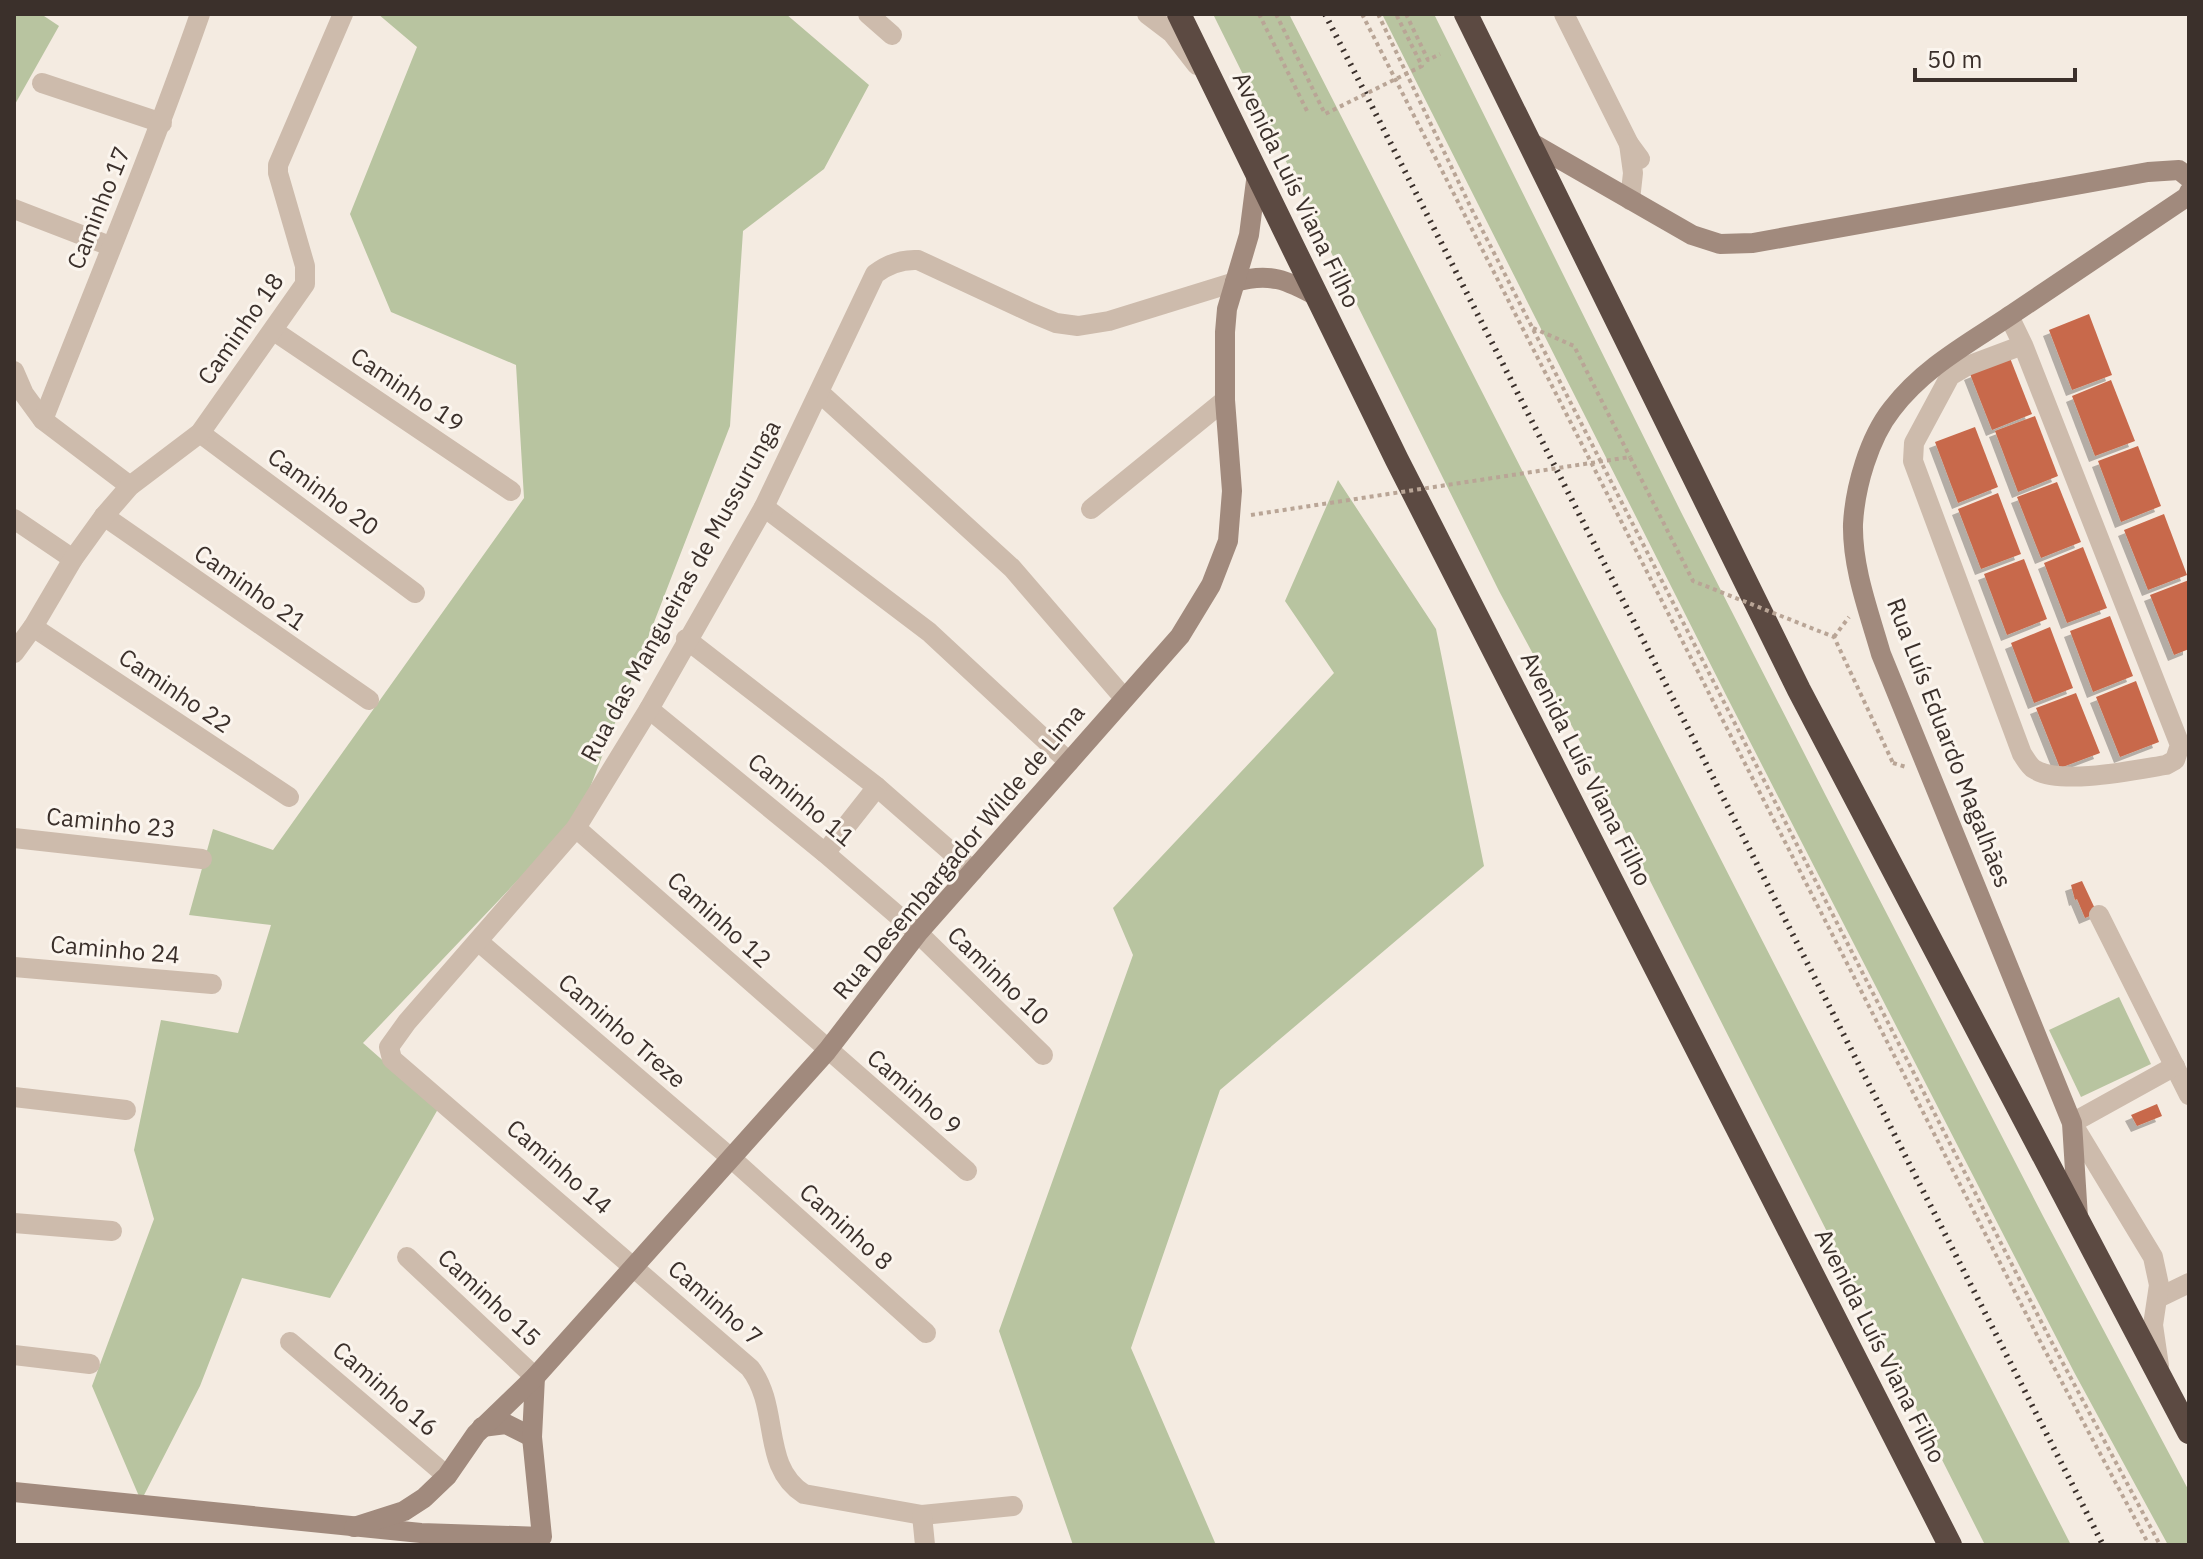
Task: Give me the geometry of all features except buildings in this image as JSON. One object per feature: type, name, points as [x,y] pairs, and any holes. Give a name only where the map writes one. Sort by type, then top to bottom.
[{"type":"highway","name":"Avenida Luís Viana Filho","points":[[1179,14],[1397,460],[1950,1545]]},
{"type":"highway","points":[[1466,14],[1799,690],[2189,1432]]},
{"type":"main road","points":[[1530,142],[1692,235],[1720,244],[1753,243],[2148,172],[2179,170],[2189,178]]},
{"type":"main road","name":"Rua Desembargador Wilde de Lima","points":[[354,1527],[396,1514],[424,1498],[447,1476],[482,1427],[535,1377],[827,1051],[918,933],[1180,636],[1211,585],[1228,541],[1232,491],[1225,400],[1225,332],[1227,309],[1249,235],[1257,173]]},
{"type":"main road","name":"Rua Luís Eduardo Magalhães","points":[[2078,1218],[2072,1123],[1881,654],[1860,580],[1853,522],[1870,452],[1889,412],[1925,372],[2188,196],[2189,192]]},
{"type":"main road","points":[[1235,282],[1269,277],[1294,284],[1318,297]]},
{"type":"main road","name":"Rua Desembargador Wilde de Lima","points":[[14,1492],[354,1527],[422,1539],[543,1541],[532,1437],[535,1377]]},
{"type":"main road","points":[[482,1427],[506,1424],[532,1437]]},
{"type":"main road","points":[[422,1539],[424,1498]]},
{"type":"street","name":"Caminho 17","points":[[43,420],[110,246],[162,123],[200,14]]},
{"type":"street","name":"Caminho 18","points":[[14,653],[104,516],[130,486],[200,433],[305,284],[306,276],[278,165],[343,14]]},
{"type":"street","points":[[868,14],[892,35]]},
{"type":"street","points":[[1147,14],[1172,33],[1217,91]]},
{"type":"street","points":[[1564,14],[1634,151],[1630,200]]},
{"type":"street","points":[[42,83],[162,123]]},
{"type":"street","points":[[14,209],[110,246]]},
{"type":"street","name":"Rua das Mangueiras de Mussurunga","points":[[407,1022],[576,828],[649,709],[686,639],[764,507],[875,274],[891,264],[907,259],[918,260],[1056,323],[1078,326],[1109,321],[1235,282]]},
{"type":"street","points":[[2009,316],[2023,345],[2180,745],[2175,760],[2166,765],[2094,777],[2049,773],[2034,769],[2028,762],[2022,754],[1913,461],[1914,443],[1950,376],[1967,366],[2023,345]]},
{"type":"street","name":"Caminho 19","points":[[274,331],[511,491]]},
{"type":"street","points":[[14,371],[24,394],[43,420],[130,486]]},
{"type":"street","points":[[820,393],[989,545],[1124,698]]},
{"type":"street","points":[[1091,509],[1225,400]]},
{"type":"street","name":"Caminho 20","points":[[200,433],[415,593]]},
{"type":"street","points":[[764,507],[929,632],[1069,762]]},
{"type":"street","name":"Caminho 21","points":[[104,516],[369,700]]},
{"type":"street","points":[[14,519],[73,559]]},
{"type":"street","name":"Caminho 22","points":[[33,627],[289,797]]},
{"type":"street","points":[[686,639],[877,787],[973,871]]},
{"type":"street","name":"Caminho 11","points":[[649,709],[918,933]]},
{"type":"street","points":[[825,853],[877,787]]},
{"type":"street","name":"Caminho 12","points":[[576,828],[827,1051]]},
{"type":"street","name":"Caminho 23","points":[[14,838],[202,859]]},
{"type":"street","points":[[2099,915],[2189,1095]]},
{"type":"street","name":"Caminho 10","points":[[918,933],[1043,1055]]},
{"type":"street","name":"Caminho Treze","points":[[479,942],[731,1158]]},
{"type":"street","name":"Caminho 24","points":[[14,967],[212,984]]},
{"type":"street","name":"Caminho 14","points":[[407,1022],[389,1047],[390,1056],[634,1267]]},
{"type":"street","name":"Caminho 9","points":[[827,1051],[967,1171]]},
{"type":"street","points":[[2161,1377],[2153,1325],[2159,1285],[2153,1257],[2072,1123],[2175,1066]]},
{"type":"street","points":[[14,1097],[126,1110]]},
{"type":"street","name":"Caminho 8","points":[[731,1158],[926,1333]]},
{"type":"street","points":[[14,1223],[112,1231]]},
{"type":"street","name":"Caminho 15","points":[[407,1257],[535,1377]]},
{"type":"street","name":"Caminho 7","points":[[634,1267],[759,1379],[765,1394],[779,1469],[790,1486],[804,1494],[922,1515]]},
{"type":"street","points":[[2158,1298],[2189,1283]]},
{"type":"street","name":"Caminho 16","points":[[290,1342],[447,1476]]},
{"type":"street","points":[[14,1355],[90,1364]]},
{"type":"street","points":[[925,1545],[922,1515],[1013,1506]]},
{"type":"path","points":[[1259,14],[1308,113]]},
{"type":"path","points":[[1276,14],[1325,114],[1422,66],[1396,14]]},
{"type":"path","points":[[1362,14],[2041,1343],[2149,1545]]},
{"type":"path","points":[[1378,14],[1532,328],[2050,1339],[2160,1545]]},
{"type":"path","points":[[1406,14],[1428,60],[1440,54]]},
{"type":"path","points":[[1532,328],[1574,346],[1693,581],[1834,637],[1893,763]]},
{"type":"path","points":[[1251,515],[1630,457]]},
{"type":"path","points":[[1834,637],[1842,622]]},
{"type":"green space","points":[[14,14],[41,14],[59,26],[14,106]]},
{"type":"green space","points":[[378,14],[786,14],[869,85],[824,169],[743,231],[730,426],[579,816],[363,1043],[438,1109],[330,1298],[242,1278],[200,1386],[141,1501],[92,1386],[154,1219],[134,1150],[161,1020],[238,1033],[271,925],[189,915],[213,829],[273,850],[524,498],[516,365],[391,312],[350,214],[417,47]]},
{"type":"green space","points":[[1213,14],[1289,14],[2071,1545],[1985,1545],[1574,730],[1499,591]]},
{"type":"green space","points":[[1382,14],[1434,14],[1826,796],[2189,1491],[2189,1545],[2168,1545],[2074,1372],[1728,699]]},
{"type":"green space","points":[[1338,480],[1436,629],[1484,866],[1220,1090],[1131,1348],[1216,1545],[1073,1545],[999,1331],[1133,955],[1113,908],[1334,673],[1285,601]]},
{"type":"green space","points":[[2119,997],[2151,1064],[2081,1097],[2049,1030]]},
{"type":"railway","points":[[1325,14],[2103,1545]]}]
